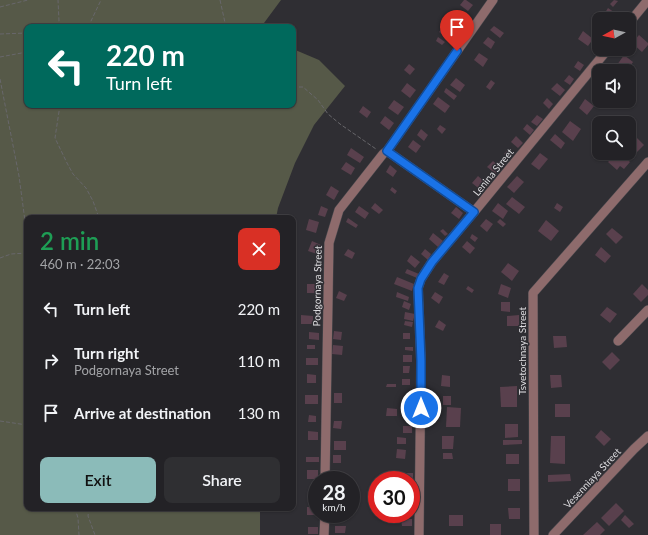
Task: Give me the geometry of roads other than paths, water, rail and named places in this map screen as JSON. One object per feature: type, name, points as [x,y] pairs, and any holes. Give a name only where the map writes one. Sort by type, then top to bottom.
[{"type":"street","name":"Podgornaya Street","points":[[325,471],[329,243],[339,210],[385,152],[493,0]]},
{"type":"street","points":[[636,15],[648,0]]},
{"type":"street","name":"Lenina Street","points":[[419,535],[421,361],[418,288],[421,279],[432,262],[602,56]]},
{"type":"street","points":[[385,152],[474,212]]},
{"type":"street","name":"Tsvetochnaya Street","points":[[534,535],[533,294],[647,164]]},
{"type":"street","points":[[618,342],[648,310]]},
{"type":"street","name":"Vesenniaya Street","points":[[553,535],[648,436]]},
{"type":"street","points":[[324,535],[325,523]]}]
